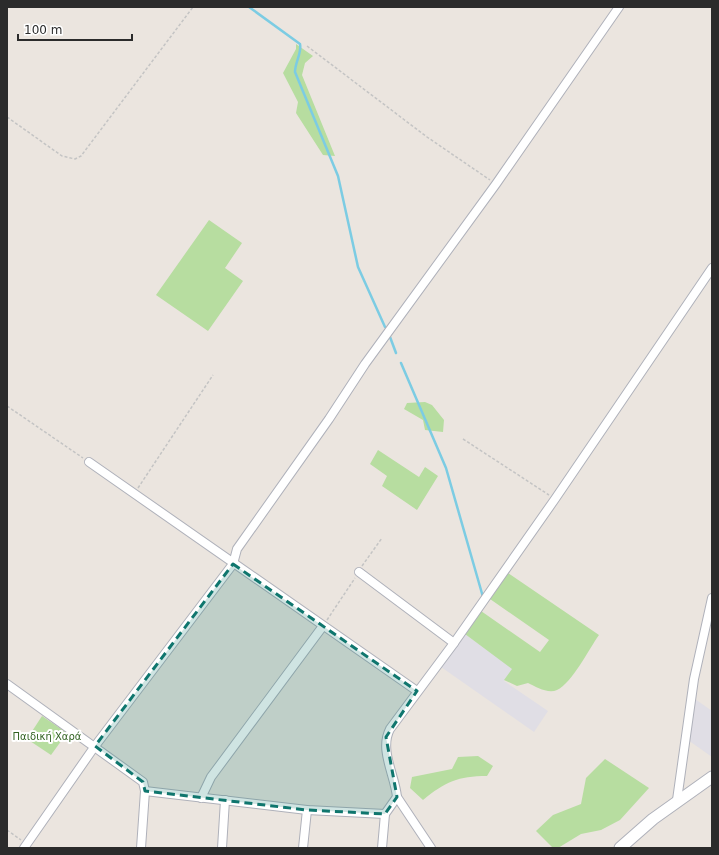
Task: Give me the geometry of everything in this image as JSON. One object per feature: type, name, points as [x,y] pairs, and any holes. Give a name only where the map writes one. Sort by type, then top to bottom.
[{"type":"main road","points":[[620,848],[677,800],[712,778]]},
{"type":"street","points":[[25,846],[95,746],[233,564],[237,549],[329,419],[365,364],[496,184],[619,7]]},
{"type":"street","points":[[431,848],[397,797],[396,787],[386,748],[386,737],[417,691],[454,643],[555,499],[712,268]]},
{"type":"street","points":[[89,462],[417,691]]},
{"type":"street","points":[[358,572],[454,643]]},
{"type":"street","points":[[677,800],[694,680],[712,598]]},
{"type":"street","points":[[202,798],[211,777],[323,626]]},
{"type":"street","points":[[7,684],[143,782],[145,791],[140,848]]},
{"type":"street","points":[[145,791],[307,810],[385,814]]},
{"type":"street","points":[[382,848],[385,814],[397,797]]},
{"type":"street","points":[[222,848],[225,800]]},
{"type":"street","points":[[302,848],[307,810]]},
{"type":"path","points":[[7,117],[62,156],[75,159],[81,156],[193,7]]},
{"type":"path","points":[[307,46],[427,137],[496,184]]},
{"type":"path","points":[[135,493],[213,375]]},
{"type":"path","points":[[7,406],[89,462]]},
{"type":"path","points":[[463,439],[555,499]]},
{"type":"path","points":[[323,626],[382,538]]},
{"type":"path","points":[[7,830],[25,846]]},
{"type":"highlighted area","points":[[233,564],[417,691],[386,737],[397,797],[385,814],[307,810],[145,791],[143,782],[95,746]]},
{"type":"shaded area","points":[[465,634],[513,669],[504,681],[548,711],[534,732],[441,667]]},
{"type":"shaded area","points":[[695,699],[712,711],[712,757],[688,740]]},
{"type":"green space","points":[[296,44],[313,56],[305,63],[302,75],[335,156],[323,155],[296,113],[298,102],[283,73],[296,49]]},
{"type":"green space","points":[[209,220],[242,243],[225,268],[243,281],[208,331],[156,295]]},
{"type":"green space","points":[[425,402],[432,405],[444,420],[443,432],[425,430],[423,420],[404,409],[407,403]]},
{"type":"green space","points":[[378,450],[419,477],[425,467],[438,476],[417,510],[382,486],[387,476],[370,464]]},
{"type":"green space","points":[[508,573],[599,635],[574,673],[563,686],[557,690],[546,691],[528,683],[517,686],[504,680],[512,669],[465,634],[481,611],[540,652],[549,640],[490,599]]},
{"type":"green space","name":"Παιδική Χαρά","points":[[42,716],[67,733],[51,755],[27,739]]},
{"type":"green space","points":[[478,756],[493,766],[487,776],[468,777],[452,781],[445,784],[423,800],[410,788],[412,777],[452,769],[458,757]]},
{"type":"green space","points":[[605,759],[649,788],[620,820],[601,830],[581,834],[558,848],[553,848],[536,831],[553,815],[581,804],[586,778]]},
{"type":"waterway","points":[[249,7],[300,44],[300,51],[295,72],[338,176],[358,267],[385,327]]},
{"type":"waterway","points":[[390,337],[396,353]]},
{"type":"waterway","points":[[401,363],[446,468],[483,597]]}]
